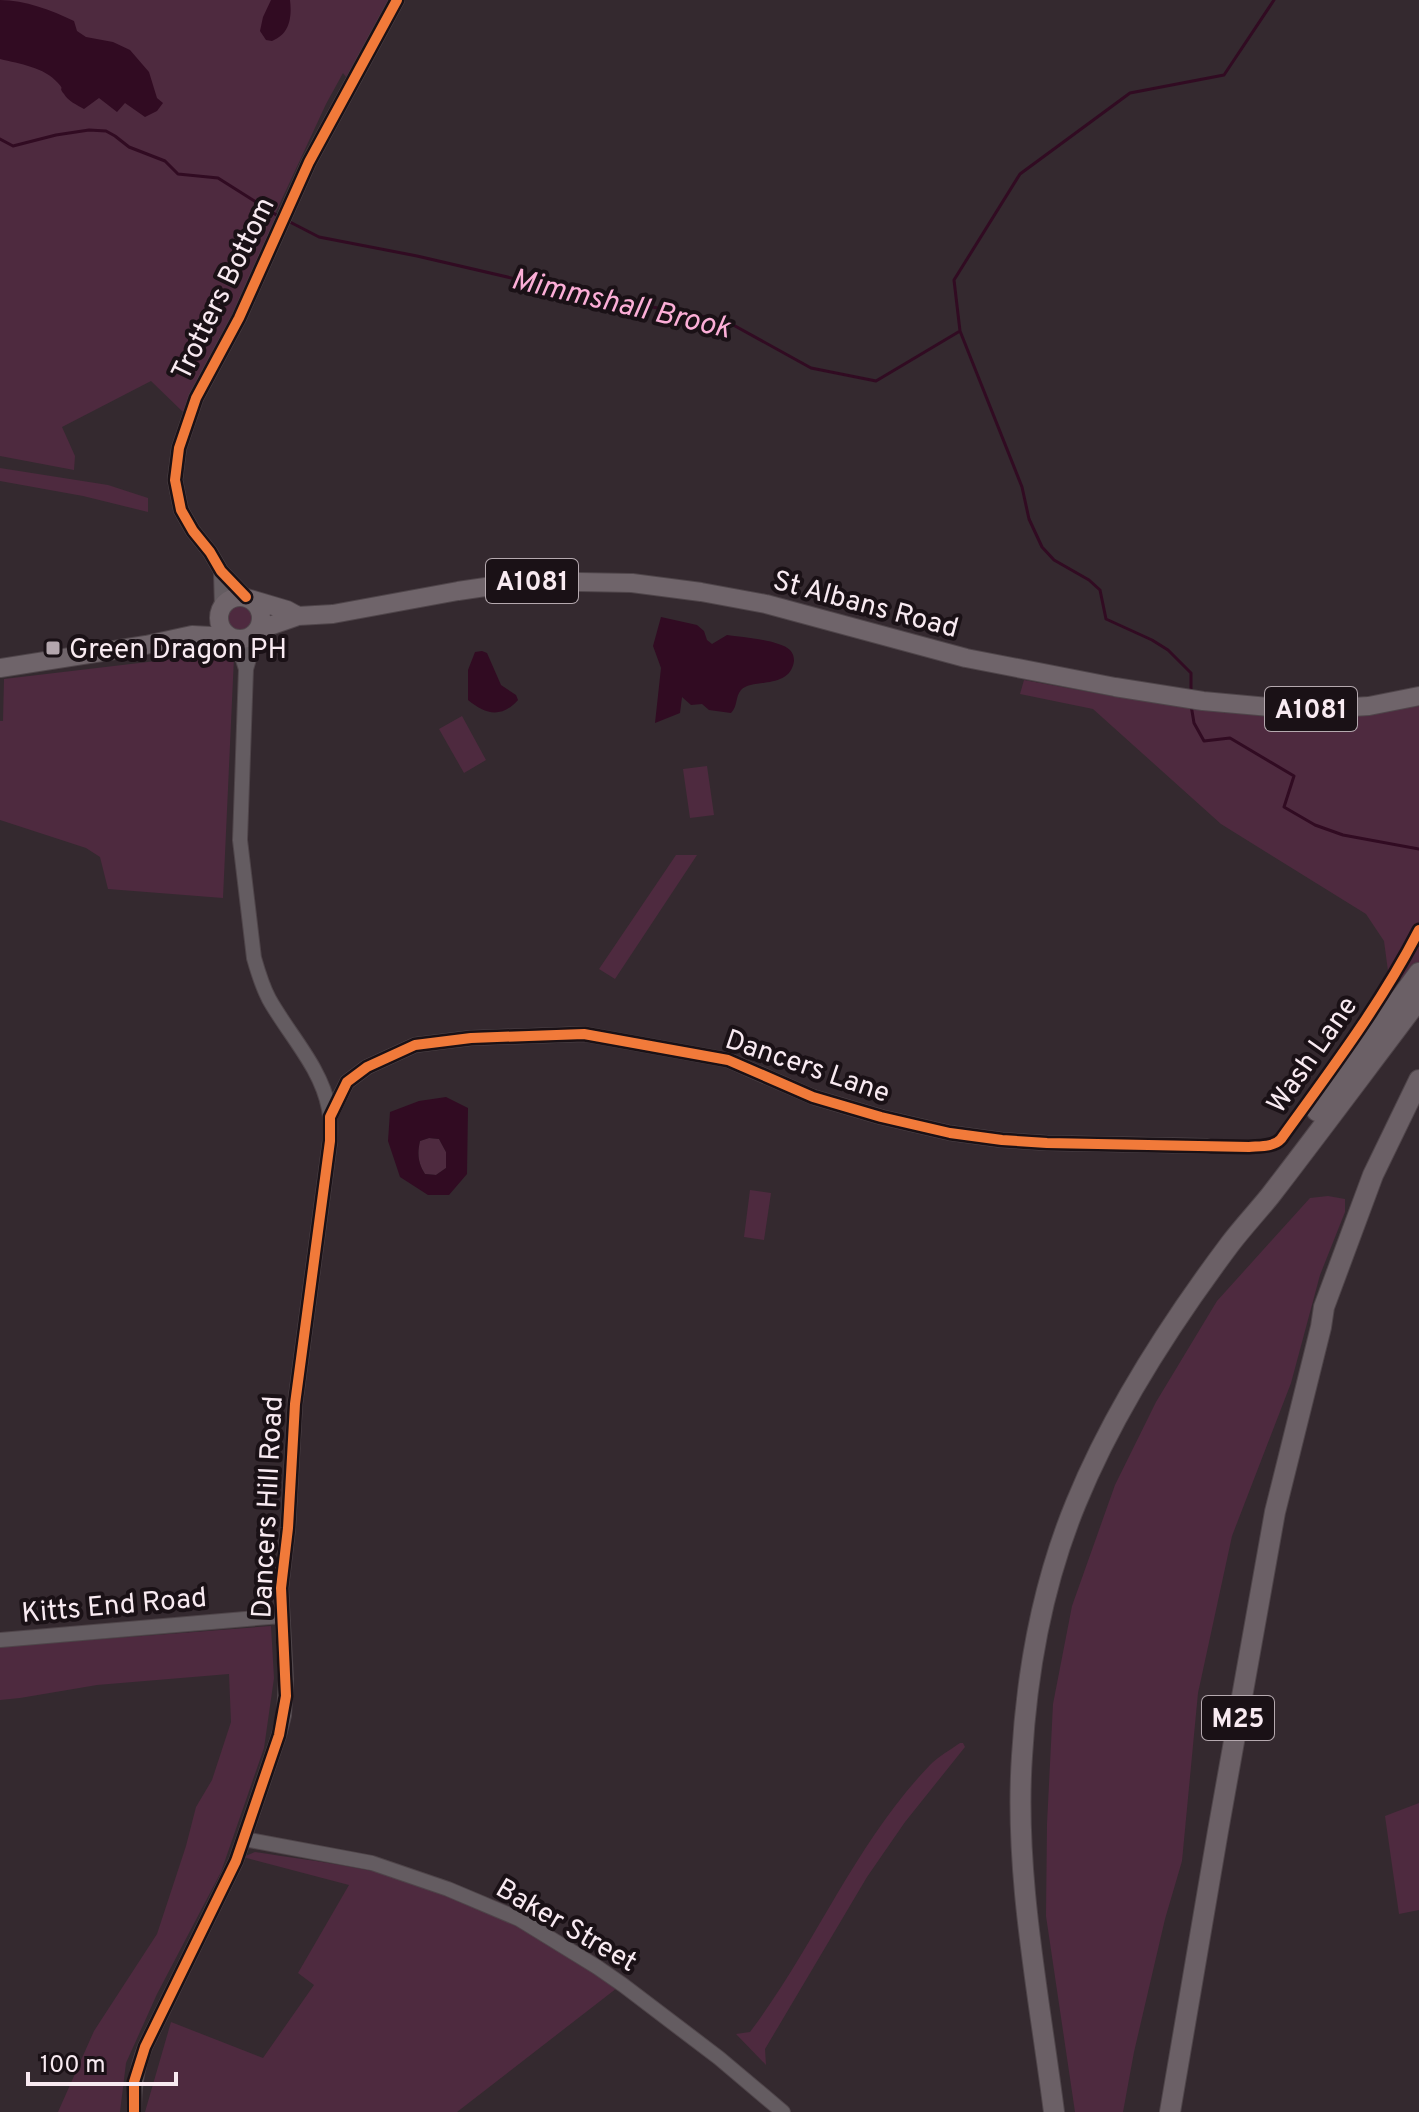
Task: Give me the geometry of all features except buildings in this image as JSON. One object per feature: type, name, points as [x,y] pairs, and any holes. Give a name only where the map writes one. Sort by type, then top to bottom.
[{"type":"highway","points":[[1232,1242],[1260,1192],[1419,973]]},
{"type":"highway","points":[[1054,2112],[1030,1939],[1021,1829],[1022,1758],[1029,1681],[1040,1618],[1055,1561],[1075,1505],[1108,1434],[1140,1377],[1232,1242],[1419,999]]},
{"type":"highway","name":"M25","points":[[1170,2112],[1275,1512],[1324,1307],[1373,1175],[1419,1080]]},
{"type":"highway","name":"M25","points":[[1321,1327],[1333,1310],[1368,1215],[1419,1107]]},
{"type":"main road","name":"St Albans Road","points":[[257,631],[298,616],[333,614],[527,581],[632,583],[766,604],[966,658],[1203,701],[1302,710],[1369,706],[1419,696]]},
{"type":"main road","points":[[0,668],[192,635],[246,638],[257,631],[261,624],[261,612],[255,602],[248,598],[240,596],[229,599],[192,635]]},
{"type":"main road","name":"St Albans Road","points":[[248,598],[298,616]]},
{"type":"main road","points":[[221,608],[221,628],[232,637]]},
{"type":"street","name":"Trotters Bottom","points":[[248,598],[221,571],[181,510],[175,480],[181,438],[196,398],[239,318],[334,113],[397,0]]},
{"type":"street","points":[[221,571],[221,608]]},
{"type":"street","name":"Dancers Hill Road","points":[[134,2112],[134,2082],[145,2047],[236,1861],[284,1715],[286,1679],[281,1588],[288,1528],[295,1404],[330,1141],[330,1117],[326,1096],[297,1040],[270,1001],[254,958],[240,840],[246,669],[257,631]]},
{"type":"street","name":"Dancers Hill Road","points":[[232,637],[246,669]]},
{"type":"street","name":"Dancers Lane","points":[[320,1085],[347,1082],[367,1067],[415,1045],[471,1038],[584,1034],[728,1060],[813,1097],[950,1133],[1047,1143],[1207,1146]]},
{"type":"street","points":[[330,1117],[347,1082]]},
{"type":"street","name":"Kitts End Road","points":[[0,1640],[281,1616]]},
{"type":"street","name":"Baker Street","points":[[244,1839],[372,1863],[448,1889],[519,1919],[610,1976],[719,2058],[783,2112]]},
{"type":"shaded area","points":[[0,0],[391,0],[346,77],[343,73],[326,104],[275,214],[279,217],[184,413],[151,381],[62,427],[75,456],[74,470],[0,456]]},
{"type":"shaded area","points":[[0,0],[47,10],[74,21],[77,31],[86,37],[113,42],[130,50],[149,72],[157,98],[163,103],[157,111],[145,117],[125,103],[117,112],[99,98],[84,109],[68,99],[58,83],[46,73],[0,59]]},
{"type":"shaded area","points":[[271,0],[290,0],[291,6],[286,29],[272,41],[266,40],[260,31]]},
{"type":"shaded area","points":[[0,468],[108,485],[148,498],[148,512],[0,481]]},
{"type":"shaded area","points":[[240,602],[251,607],[256,618],[251,629],[240,634],[229,629],[224,618],[229,607]]},
{"type":"shaded area","points":[[661,617],[697,625],[712,644],[727,635],[778,644],[791,651],[794,657],[791,670],[778,680],[746,686],[741,690],[731,713],[709,710],[702,704],[691,705],[682,697],[680,713],[655,723],[661,668],[653,646]]},
{"type":"shaded area","points":[[232,652],[223,898],[108,889],[100,857],[86,848],[0,820],[0,721],[3,721],[4,679]]},
{"type":"shaded area","points":[[475,652],[487,653],[501,685],[516,695],[518,700],[499,712],[481,709],[468,700],[468,670]]},
{"type":"shaded area","points":[[1024,680],[1111,696],[1275,717],[1346,716],[1419,706],[1419,964],[1406,982],[1388,971],[1384,941],[1366,914],[1221,824],[1093,709],[1020,694]]},
{"type":"shaded area","points":[[462,716],[486,760],[464,773],[439,729]]},
{"type":"shaded area","points":[[707,766],[714,815],[690,818],[683,769]]},
{"type":"shaded area","points":[[676,855],[697,855],[615,979],[599,969]]},
{"type":"shaded area","points":[[446,1097],[468,1108],[467,1174],[449,1195],[428,1195],[400,1177],[388,1141],[390,1112],[419,1101]],"holes":[[[439,1139],[446,1152],[446,1168],[436,1175],[425,1174],[419,1158],[420,1141]]]},
{"type":"shaded area","points":[[439,1139],[446,1152],[446,1168],[436,1175],[425,1174],[419,1158],[420,1141]]},
{"type":"shaded area","points":[[750,1190],[771,1193],[764,1240],[744,1237]]},
{"type":"shaded area","points":[[1328,1196],[1345,1199],[1345,1212],[1320,1275],[1291,1383],[1232,1536],[1198,1693],[1182,1861],[1165,1919],[1123,2112],[1075,2112],[1046,1916],[1053,1704],[1072,1606],[1115,1485],[1156,1402],[1217,1301],[1310,1198]]},
{"type":"shaded area","points":[[271,1626],[274,1678],[264,1748],[221,1872],[157,1994],[126,2063],[120,2112],[58,2112],[94,2031],[157,1934],[196,1807],[212,1780],[231,1722],[229,1674],[97,1685],[0,1700],[0,1647]]},
{"type":"shaded area","points":[[960,1743],[965,1747],[905,1822],[867,1877],[765,2049],[766,2065],[736,2034],[750,2032],[795,1965],[857,1861],[903,1795],[933,1762]]},
{"type":"shaded area","points":[[1419,1803],[1419,1910],[1399,1914],[1385,1816]]},
{"type":"shaded area","points":[[255,1852],[376,1872],[447,1892],[513,1923],[617,1988],[457,2112],[145,2112],[171,2022],[263,2058],[314,1985],[298,1973],[349,1885],[243,1857]]},
{"type":"waterway","points":[[960,331],[954,280],[1020,174],[1130,93],[1224,75],[1274,0]]},
{"type":"waterway","points":[[0,139],[13,146],[56,135],[106,131],[129,147],[165,161],[178,174],[218,178],[278,216]]},
{"type":"waterway","name":"Mimmshall Brook","points":[[288,221],[319,237],[563,290],[726,321],[811,368],[876,381],[960,331],[1022,487],[1029,519],[1042,547],[1054,560],[1100,590],[1106,619],[1168,650],[1191,673],[1191,693]]},
{"type":"waterway","name":"Mimmshall Brook","points":[[1191,705],[1194,723],[1204,741],[1230,738],[1294,776],[1284,807],[1315,825],[1343,835],[1419,849]]},
{"type":"cycle path","points":[[246,597],[221,571],[181,510],[175,480],[179,448],[196,398],[239,318],[309,162],[397,0]]},
{"type":"cycle path","name":"Wash Lane","points":[[134,2112],[134,2082],[145,2047],[236,1861],[279,1735],[286,1696],[281,1588],[288,1528],[295,1404],[330,1141],[330,1117],[347,1082],[367,1067],[415,1045],[471,1038],[584,1034],[728,1060],[813,1097],[950,1133],[1047,1143],[1266,1146],[1281,1139],[1336,1062],[1372,1011],[1419,930]]},
{"type":"place","name":"Green Dragon PH","points":[[53,648]]}]
